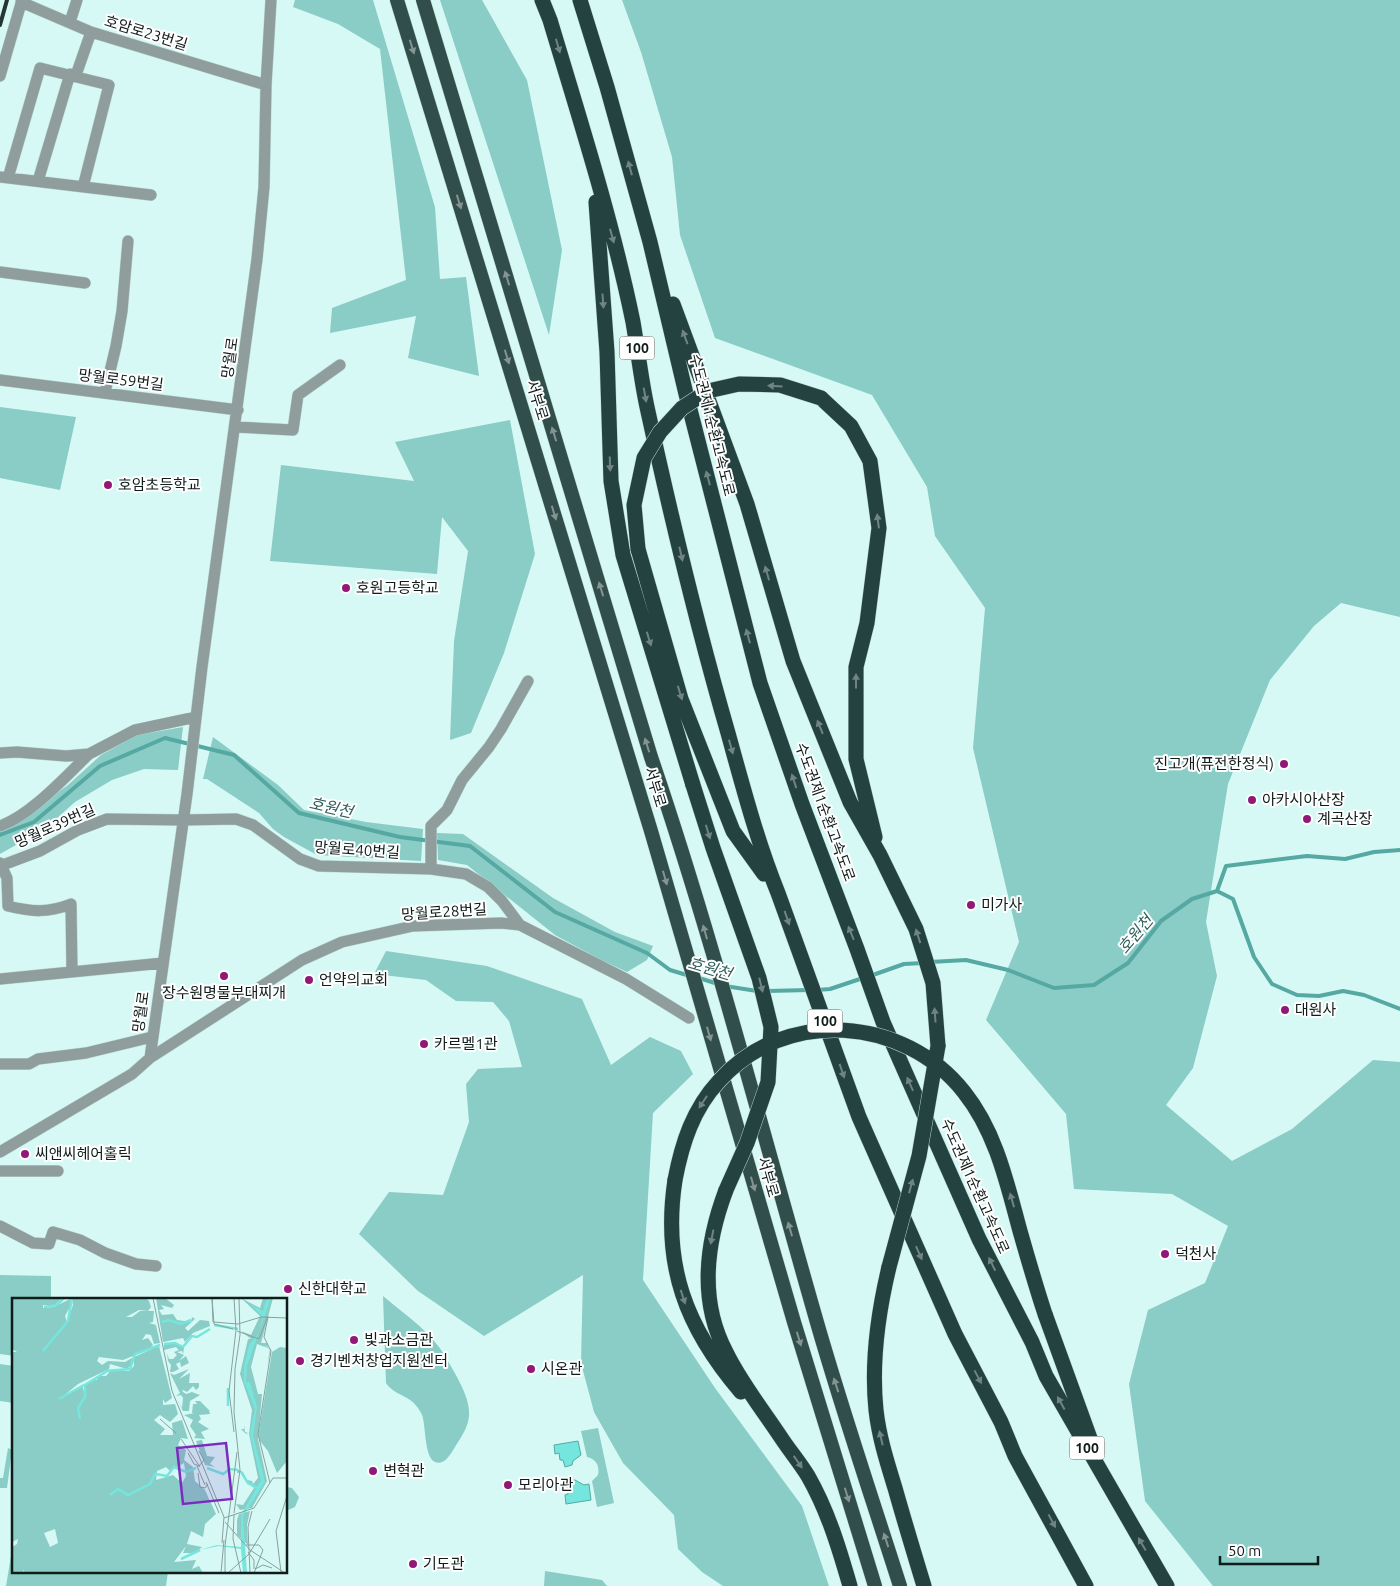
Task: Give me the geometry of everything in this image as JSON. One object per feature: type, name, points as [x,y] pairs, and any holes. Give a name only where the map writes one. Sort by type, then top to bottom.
[{"type":"highway","name":"서부로","points":[[397,0],[651,831],[796,1331],[875,1586]]},
{"type":"highway","name":"100","points":[[542,0],[550,20],[593,166],[633,323],[646,405],[690,597],[763,857],[778,893],[859,1117],[955,1334],[1001,1422],[1015,1456],[1086,1586]]},
{"type":"highway","name":"수도권제1순환고속도로","points":[[580,0],[607,87],[650,242],[688,403],[760,683],[882,1022],[979,1238],[1032,1342],[1050,1385],[1167,1586]]},
{"type":"highway","name":"서부로","points":[[424,3],[651,757],[674,824],[814,1315],[900,1586]]},
{"type":"highway","points":[[593,166],[607,352],[611,481],[623,554],[713,848],[759,978],[771,1027],[768,1082],[747,1143],[726,1190],[715,1224],[708,1260],[708,1294],[714,1324],[731,1362],[807,1474],[822,1502],[834,1530],[850,1586]]},
{"type":"highway","points":[[650,242],[747,504],[793,661],[850,802],[865,818]]},
{"type":"highway","points":[[778,893],[733,831],[681,699],[638,549],[634,505],[644,458],[660,432],[682,408],[708,391],[739,384],[780,385],[822,398],[851,426],[870,461],[879,528],[867,623],[856,667],[856,760],[865,818],[880,855],[916,929],[933,983],[938,1046],[919,1156],[889,1267],[881,1305],[877,1335],[875,1380],[876,1410],[882,1444],[924,1586]]},
{"type":"highway","points":[[785,1444],[714,1358],[698,1333],[687,1308],[677,1274],[673,1245],[672,1213],[675,1180],[683,1144],[698,1110],[718,1081],[747,1056],[777,1040],[809,1032],[850,1031],[870,1034],[894,1041],[918,1052],[940,1067],[964,1092],[981,1118],[1001,1163],[1045,1314],[1103,1476]]},
{"type":"street","points":[[70,22],[77,0]]},
{"type":"street","name":"망월로","points":[[150,1058],[255,277],[264,187],[266,84],[271,0]]},
{"type":"street","points":[[0,76],[22,1]]},
{"type":"street","name":"호암로23번길","points":[[22,1],[90,32],[266,84]]},
{"type":"street","points":[[38,181],[73,75],[90,32]]},
{"type":"street","points":[[82,187],[108,85],[40,68],[4,177],[82,187],[150,195]]},
{"type":"street","points":[[105,392],[122,312],[128,240]]},
{"type":"street","points":[[0,272],[85,283]]},
{"type":"street","points":[[235,427],[293,430],[298,395],[340,365]]},
{"type":"street","name":"망월로59번길","points":[[0,380],[238,410]]},
{"type":"street","points":[[431,869],[431,826],[447,810],[462,780],[489,747],[528,681]]},
{"type":"street","points":[[0,826],[10,822],[35,803],[89,754],[135,730],[196,717]]},
{"type":"street","points":[[0,753],[17,752],[66,756],[89,754]]},
{"type":"street","name":"망월로39번길","points":[[0,865],[40,851],[78,830],[107,819],[183,820]]},
{"type":"street","name":"망월로40번길","points":[[183,820],[236,819],[245,821],[300,859],[319,866],[431,869],[466,874],[488,887],[502,901],[520,925]]},
{"type":"street","points":[[0,865],[7,878],[8,906],[29,911],[56,910],[71,904],[72,972]]},
{"type":"street","name":"망월로28번길","points":[[150,1058],[302,960],[342,942],[413,926],[501,923],[520,925],[626,979],[689,1018]]},
{"type":"street","points":[[0,979],[163,963]]},
{"type":"street","points":[[1,1064],[29,1064],[38,1059],[86,1053],[152,1037]]},
{"type":"street","points":[[0,1152],[132,1074],[150,1058]]},
{"type":"street","points":[[0,1171],[58,1171]]},
{"type":"street","points":[[0,1226],[33,1242],[48,1244],[54,1232],[80,1240],[105,1253],[136,1264],[156,1266]]},
{"type":"shaded area","points":[[295,0],[373,0],[435,207],[440,279],[466,277],[479,376],[408,358],[416,316],[330,333],[332,308],[406,280],[380,49],[338,24],[293,7]]},
{"type":"shaded area","points":[[440,0],[482,0],[527,80],[562,250],[549,335]]},
{"type":"shaded area","points":[[622,0],[1400,0],[1400,617],[1341,603],[1314,626],[1270,680],[1228,784],[1206,922],[1217,976],[1193,1068],[1166,1105],[1232,1161],[1292,1129],[1373,1060],[1400,1062],[1400,1586],[1213,1586],[1145,1501],[1129,1384],[1148,1310],[1205,1283],[1228,1226],[1172,1194],[1074,1189],[1066,1114],[986,1020],[1019,942],[973,748],[985,608],[935,536],[927,487],[872,395],[715,338],[680,235],[672,157],[641,52]]},
{"type":"shaded area","points":[[0,407],[76,417],[60,490],[0,478]]},
{"type":"shaded area","points":[[510,420],[535,554],[504,653],[471,733],[450,740],[454,641],[468,551],[442,517],[437,574],[270,561],[281,465],[414,481],[395,442]]},
{"type":"shaded area","points":[[183,727],[178,770],[144,769],[112,780],[75,802],[46,828],[0,854],[0,828],[39,806],[68,785],[101,755],[137,735]]},
{"type":"shaded area","points":[[213,737],[278,785],[304,810],[366,822],[423,829],[421,861],[317,855],[284,837],[273,829],[259,813],[207,779],[203,779]]},
{"type":"shaded area","points":[[437,833],[463,834],[553,898],[615,932],[653,946],[647,960],[627,972],[555,935],[467,865],[438,860]]},
{"type":"shaded area","points":[[386,951],[487,966],[582,999],[611,1065],[650,1037],[681,1051],[693,1074],[653,1113],[643,1280],[715,1388],[802,1506],[829,1586],[723,1586],[702,1572],[678,1549],[674,1515],[623,1463],[594,1412],[581,1363],[583,1275],[484,1336],[418,1291],[359,1234],[389,1192],[443,1195],[469,1122],[466,1084],[478,1069],[522,1067],[509,1021],[493,1002],[456,1001],[426,980],[374,974]]},
{"type":"shaded area","points":[[0,1275],[51,1276],[51,1298],[12,1298],[12,1356],[0,1354]]},
{"type":"shaded area","points":[[383,1296],[427,1333],[442,1350],[466,1396],[469,1411],[467,1425],[445,1461],[439,1463],[431,1459],[422,1415],[418,1408],[409,1399],[394,1391],[386,1383]]},
{"type":"shaded area","points":[[0,1364],[12,1366],[12,1403],[0,1401]]},
{"type":"shaded area","points":[[598,1428],[614,1503],[597,1507],[592,1481],[598,1475],[597,1463],[587,1457],[581,1431]]},
{"type":"shaded area","points":[[578,1441],[581,1455],[573,1461],[572,1465],[565,1467],[563,1460],[560,1460],[559,1453],[555,1454],[554,1445]]},
{"type":"shaded area","points":[[8,1448],[12,1450],[7,1488],[0,1488],[0,1478],[3,1478]]},
{"type":"shaded area","points":[[575,1480],[584,1485],[589,1484],[591,1500],[566,1504],[565,1495],[568,1494],[567,1487],[570,1487],[569,1481]]},
{"type":"shaded area","points":[[288,1487],[292,1488],[299,1497],[295,1507],[288,1510]]},
{"type":"shaded area","points":[[12,1550],[12,1574],[168,1574],[166,1586],[6,1586]]},
{"type":"shaded area","points":[[545,1571],[602,1580],[607,1586],[544,1586]]},
{"type":"waterway","name":"호원천","points":[[0,835],[34,822],[100,766],[165,738],[234,755],[299,813],[400,837],[470,846],[555,912],[647,953],[670,970],[690,976]]},
{"type":"waterway","points":[[1217,891],[1226,866],[1307,856],[1345,859],[1374,852],[1400,850]]},
{"type":"waterway","name":"호원천","points":[[930,962],[966,960],[1008,970],[1054,988],[1094,985],[1128,963],[1161,921],[1192,899],[1217,891],[1233,899],[1254,957],[1272,984],[1297,995],[1319,996],[1343,991],[1364,995],[1400,1009]]},
{"type":"waterway","name":"호원천","points":[[870,976],[904,964],[923,963]]},
{"type":"waterway","name":"호원천","points":[[699,978],[718,984]]},
{"type":"waterway","name":"호원천","points":[[817,990],[830,989],[863,978]]},
{"type":"waterway","name":"호원천","points":[[725,986],[757,991]]},
{"type":"waterway","name":"호원천","points":[[767,991],[810,990]]},
{"type":"railway","points":[[0,25],[7,0]]},
{"type":"place","name":"호암초등학교","points":[[108,485]]},
{"type":"place","name":"호원고등학교","points":[[346,588]]},
{"type":"place","name":"진고개(퓨전한정식)","points":[[1284,764]]},
{"type":"place","name":"아카시아산장","points":[[1252,800]]},
{"type":"place","name":"계곡산장","points":[[1307,819]]},
{"type":"place","name":"미가사","points":[[971,905]]},
{"type":"place","name":"장수원명물부대찌개","points":[[224,976]]},
{"type":"place","name":"언약의교회","points":[[309,980]]},
{"type":"place","name":"대원사","points":[[1285,1010]]},
{"type":"place","name":"카르멜1관","points":[[424,1044]]},
{"type":"place","name":"씨앤씨헤어홀릭","points":[[25,1154]]},
{"type":"place","name":"덕천사","points":[[1165,1254]]},
{"type":"place","name":"신한대학교","points":[[288,1289]]},
{"type":"place","name":"빛과소금관","points":[[354,1340]]},
{"type":"place","name":"경기벤처창업지원센터","points":[[300,1361]]},
{"type":"place","name":"시온관","points":[[531,1369]]},
{"type":"place","name":"변혁관","points":[[373,1471]]},
{"type":"place","name":"모리아관","points":[[508,1485]]},
{"type":"place","name":"기도관","points":[[413,1564]]}]
